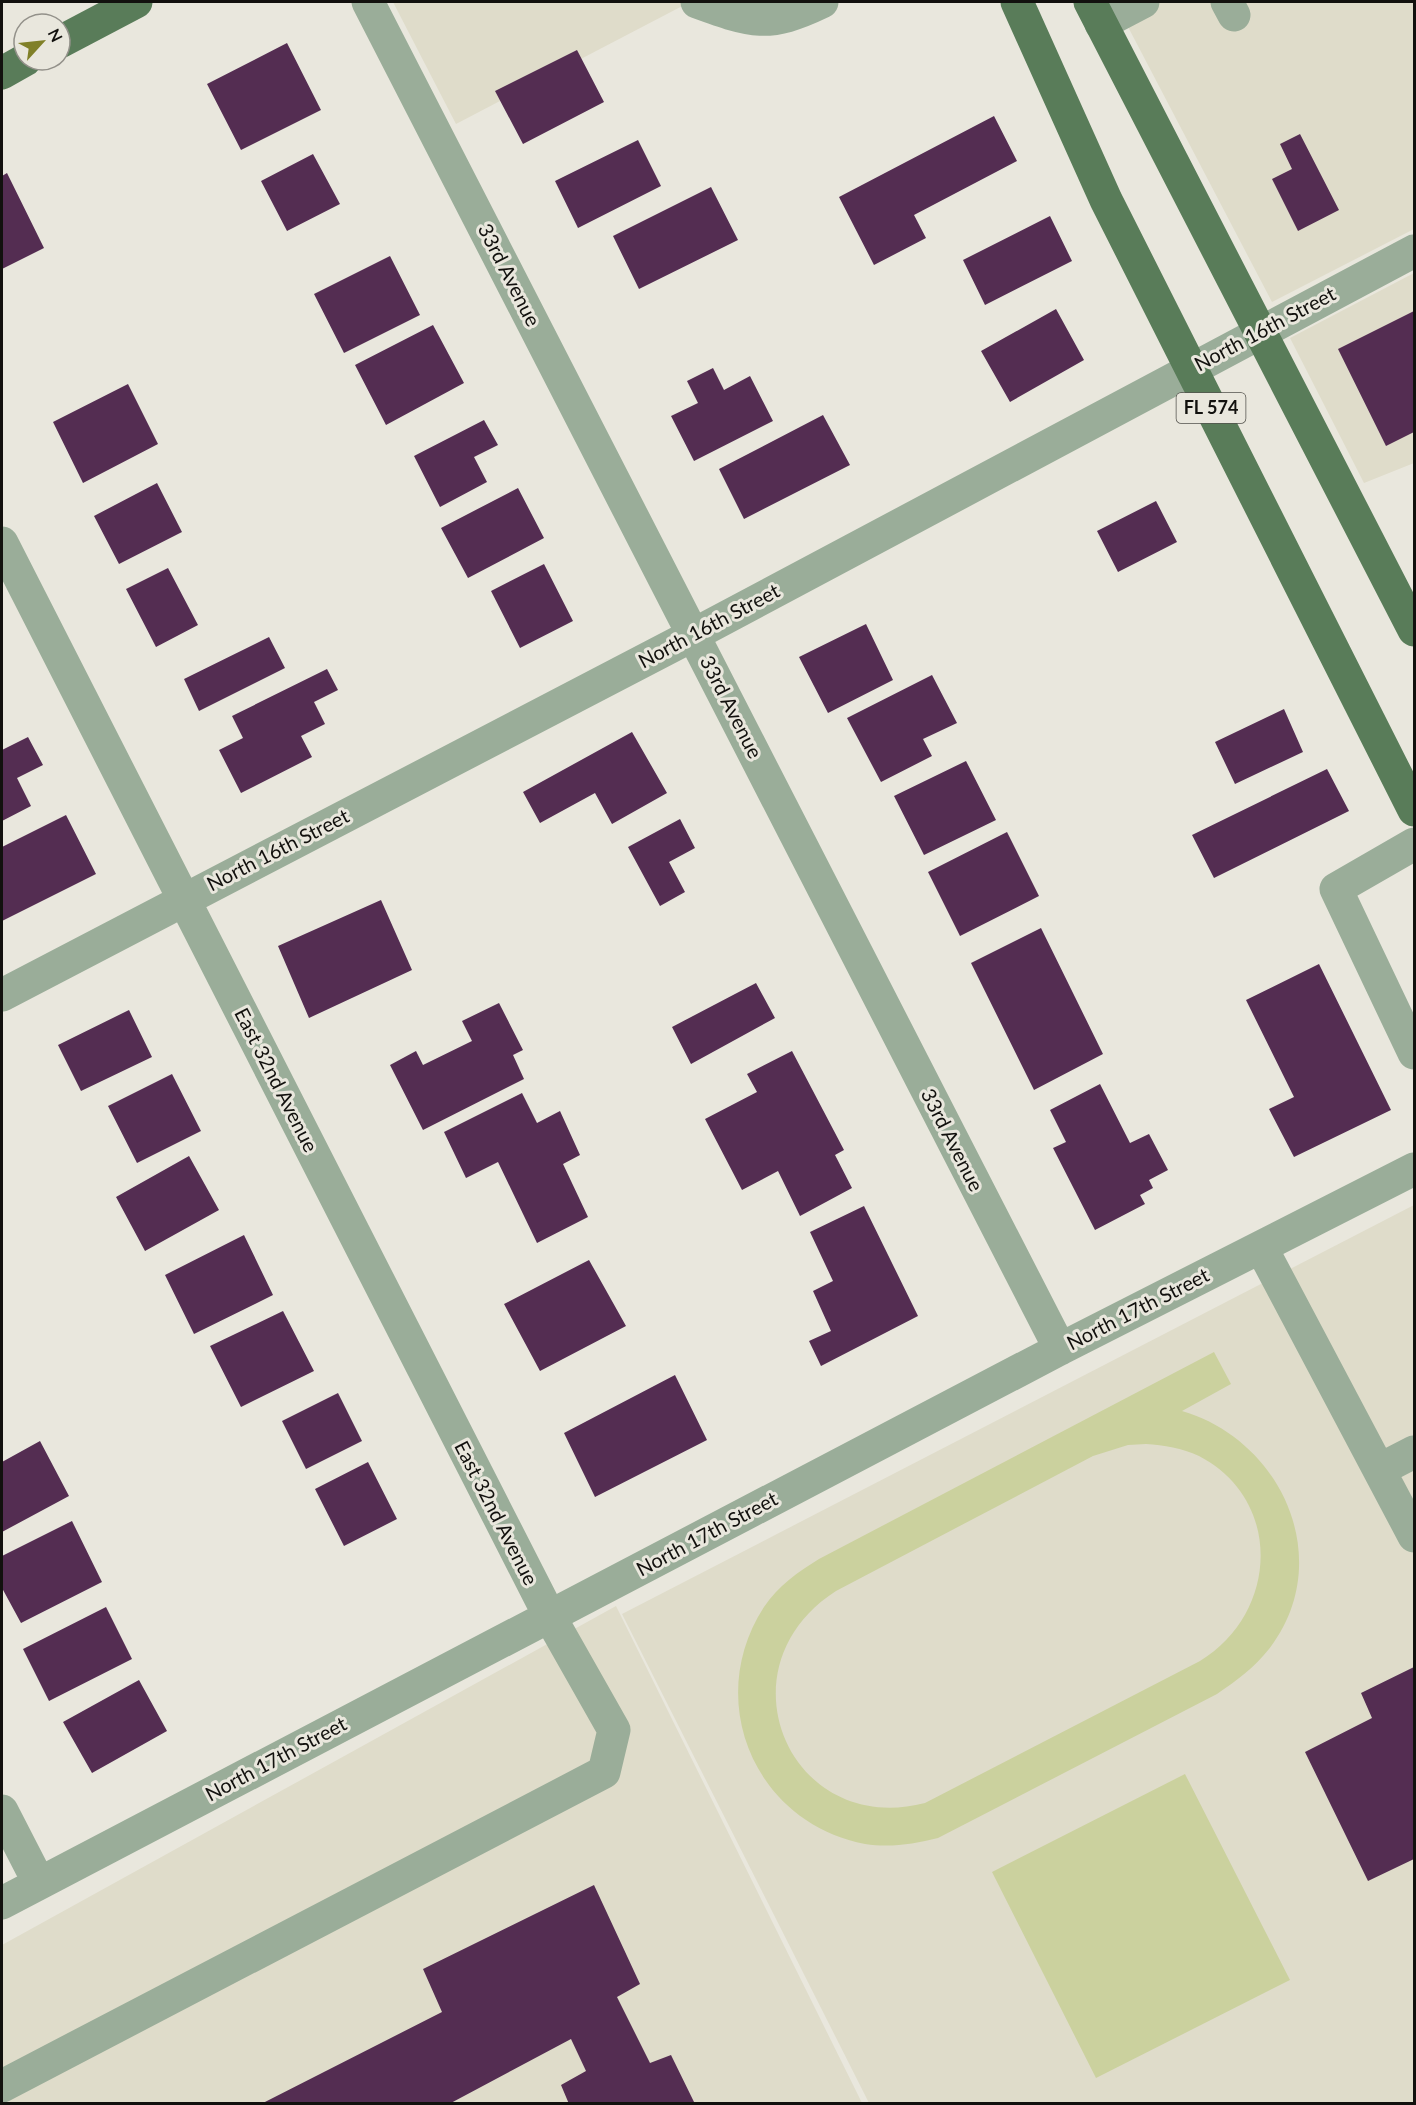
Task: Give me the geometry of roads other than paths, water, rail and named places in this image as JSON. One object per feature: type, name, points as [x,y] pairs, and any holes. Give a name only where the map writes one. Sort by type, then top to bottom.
[{"type":"main road","points":[[72,36],[136,2]]},
{"type":"main road","name":"FL 574","points":[[1017,2],[1107,201],[1414,810]]},
{"type":"main road","points":[[1096,13],[1414,630]]},
{"type":"street","name":"33rd Avenue","points":[[368,2],[1060,1349]]},
{"type":"street","points":[[698,2],[747,18],[779,20],[822,2]]},
{"type":"street","points":[[1096,13],[1143,2]]},
{"type":"street","name":"North 16th Street","points":[[2,995],[693,635],[1261,330],[1414,251]]},
{"type":"street","name":"East 32nd Avenue","points":[[2,543],[550,1617],[614,1730],[603,1772],[2,2086]]},
{"type":"street","points":[[1414,844],[1336,889],[1414,1053]]},
{"type":"street","name":"North 17th Street","points":[[2,1903],[1060,1349],[1414,1169]]},
{"type":"street","points":[[1261,1246],[1414,1536]]},
{"type":"street","points":[[1379,1470],[1414,1452]]},
{"type":"street","points":[[2,1811],[39,1883]]}]
